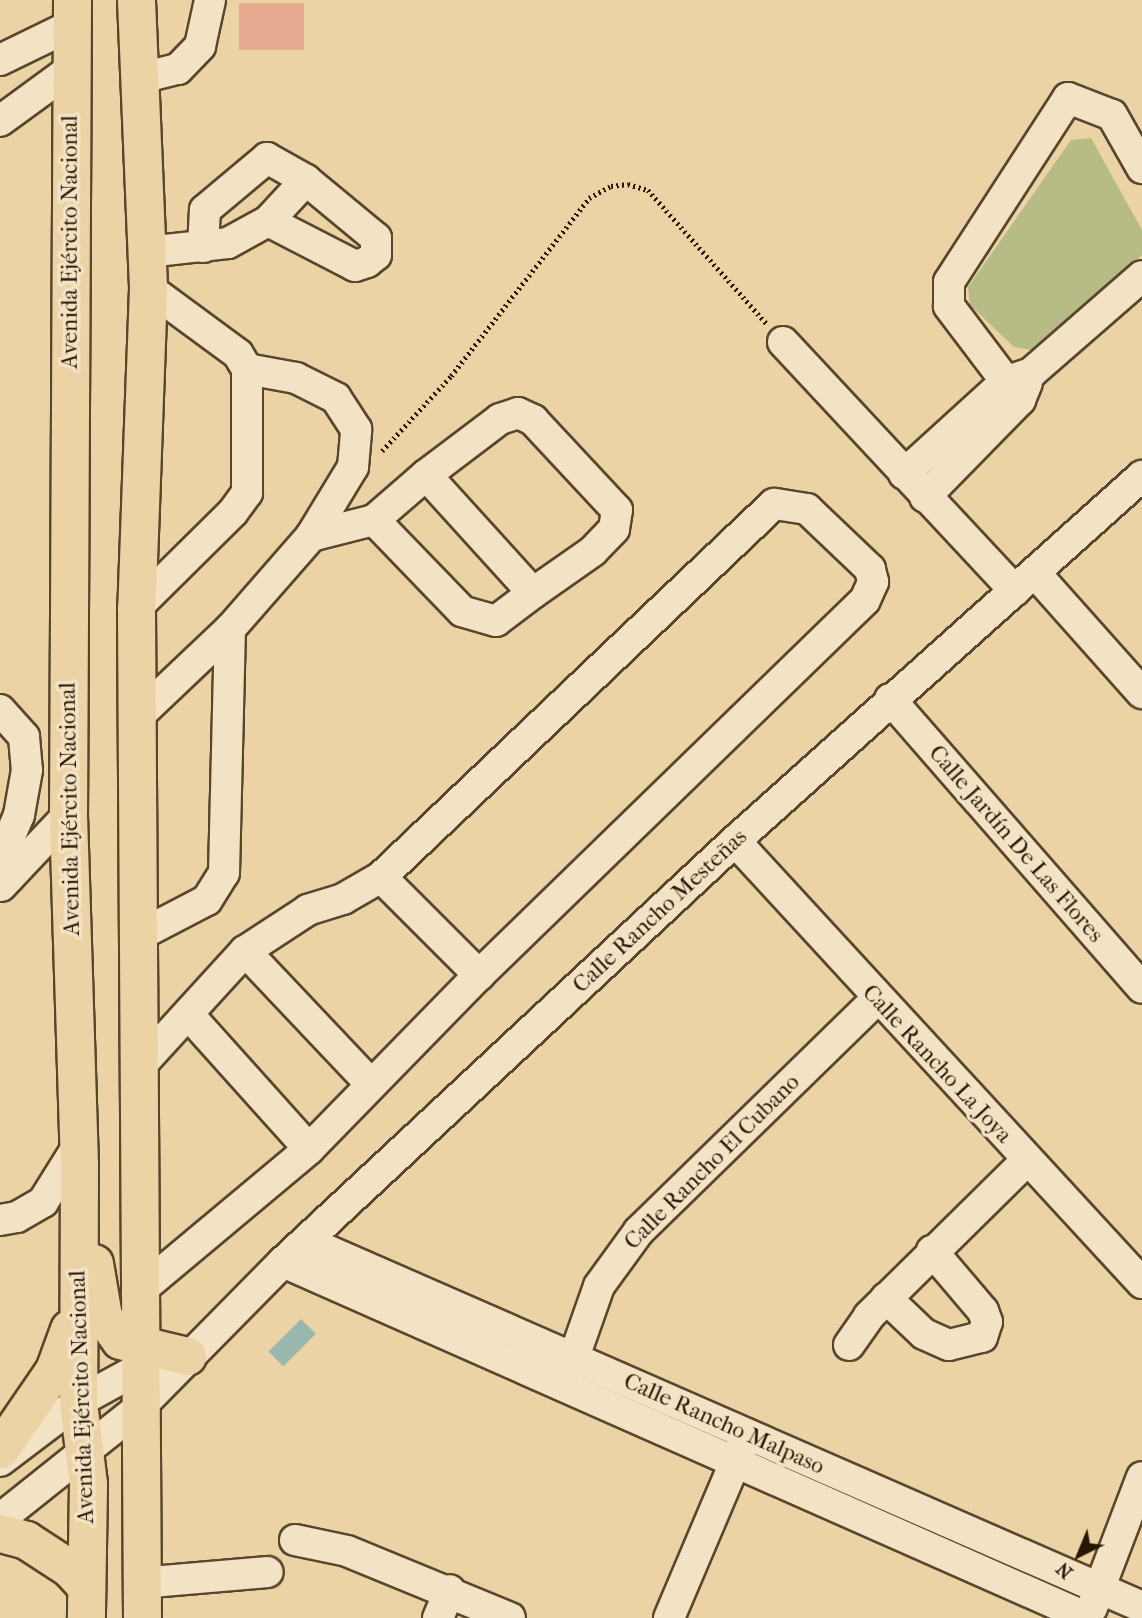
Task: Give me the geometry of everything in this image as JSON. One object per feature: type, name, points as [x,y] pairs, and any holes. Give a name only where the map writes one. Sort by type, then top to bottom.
[{"type":"main road","points":[[136,0],[148,270],[136,608],[135,719],[136,937],[140,1066],[137,1293],[140,1358],[141,1600]]},
{"type":"main road","name":"Avenida Ejército Nacional","points":[[72,12],[68,815],[79,1156],[78,1402],[85,1468],[86,1602]]},
{"type":"main road","points":[[79,1156],[103,1316],[120,1340],[140,1358],[187,1356]]},
{"type":"main road","points":[[0,1449],[54,1370],[77,1308]]},
{"type":"main road","points":[[85,1468],[117,1490],[124,1502],[132,1618]]},
{"type":"main road","points":[[0,1533],[26,1540],[69,1568],[86,1602]]},
{"type":"street","points":[[141,78],[178,69],[200,46],[210,0]]},
{"type":"street","points":[[0,60],[72,12]]},
{"type":"street","points":[[0,121],[71,69]]},
{"type":"street","points":[[1019,385],[949,306],[947,289],[1068,99],[1112,116],[1142,168]]},
{"type":"street","points":[[203,247],[205,210],[267,158],[306,180],[376,238],[376,255],[355,266],[268,221]]},
{"type":"street","points":[[136,608],[247,493],[247,369],[238,354],[148,270],[203,247],[228,243],[268,221],[306,180]]},
{"type":"street","points":[[904,474],[1019,385],[1142,276]]},
{"type":"street","points":[[783,342],[925,497],[1025,582],[1142,693]]},
{"type":"street","points":[[135,719],[230,629],[310,536],[352,467],[356,429],[336,398],[296,378],[247,369]]},
{"type":"street","points":[[925,497],[1019,385]]},
{"type":"street","points":[[310,536],[374,520],[426,475],[500,419],[518,413],[533,420],[617,510],[614,529],[593,551],[496,621],[462,611],[374,520]]},
{"type":"street","points":[[426,475],[533,593]]},
{"type":"street","name":"Calle Rancho Mesteñas","points":[[0,1519],[85,1468],[187,1356],[283,1262],[890,699],[1142,476]]},
{"type":"street","points":[[137,1293],[309,1149],[370,1083],[479,975],[865,600],[873,582],[870,569],[807,509],[774,504],[381,877],[344,899],[308,910],[245,951],[140,1066]]},
{"type":"street","points":[[136,937],[207,900],[224,873],[230,629]]},
{"type":"street","name":"Calle Jardín De Las Flores","points":[[890,699],[1142,988]]},
{"type":"street","points":[[0,710],[24,737],[27,770],[19,815],[8,843],[4,882]]},
{"type":"street","points":[[4,882],[68,815]]},
{"type":"street","name":"Calle Rancho La Joya","points":[[735,842],[1026,1161],[1142,1283]]},
{"type":"street","points":[[381,877],[479,975]]},
{"type":"street","points":[[245,951],[370,1083]]},
{"type":"street","name":"Calle Rancho El Cubano","points":[[569,1373],[599,1286],[639,1231],[877,999]]},
{"type":"street","points":[[188,1014],[309,1149]]},
{"type":"street","points":[[0,1220],[17,1216],[43,1202],[79,1156]]},
{"type":"street","points":[[849,1345],[886,1298],[1026,1161]]},
{"type":"street","name":"Calle Rancho Malpaso","points":[[306,1241],[569,1373],[735,1461],[1091,1609],[1142,1607]]},
{"type":"street","points":[[886,1298],[925,1334],[950,1345],[982,1337],[987,1322],[983,1311],[932,1251]]},
{"type":"street","name":"Calle Rancho Malpaso","points":[[283,1262],[569,1373],[747,1434],[1091,1609]]},
{"type":"street","points":[[0,1461],[140,1358]]},
{"type":"street","points":[[669,1618],[747,1434]]},
{"type":"street","points":[[1091,1609],[1142,1477]]},
{"type":"street","points":[[295,1540],[347,1551],[450,1590],[510,1618]]},
{"type":"street","points":[[141,1600],[268,1572]]},
{"type":"street","points":[[438,1618],[450,1590]]},
{"type":"path","points":[[352,467],[382,451],[411,422],[589,198],[611,186],[628,184],[648,190],[783,342]]},
{"type":"green space","points":[[1091,138],[1142,230],[1142,255],[1036,351],[1014,347],[970,305],[968,287],[1071,140]]},
{"type":"water","points":[[301,1319],[316,1334],[283,1366],[268,1352]]},
{"type":"building","points":[[239,3],[304,3],[304,50],[239,50]]}]
